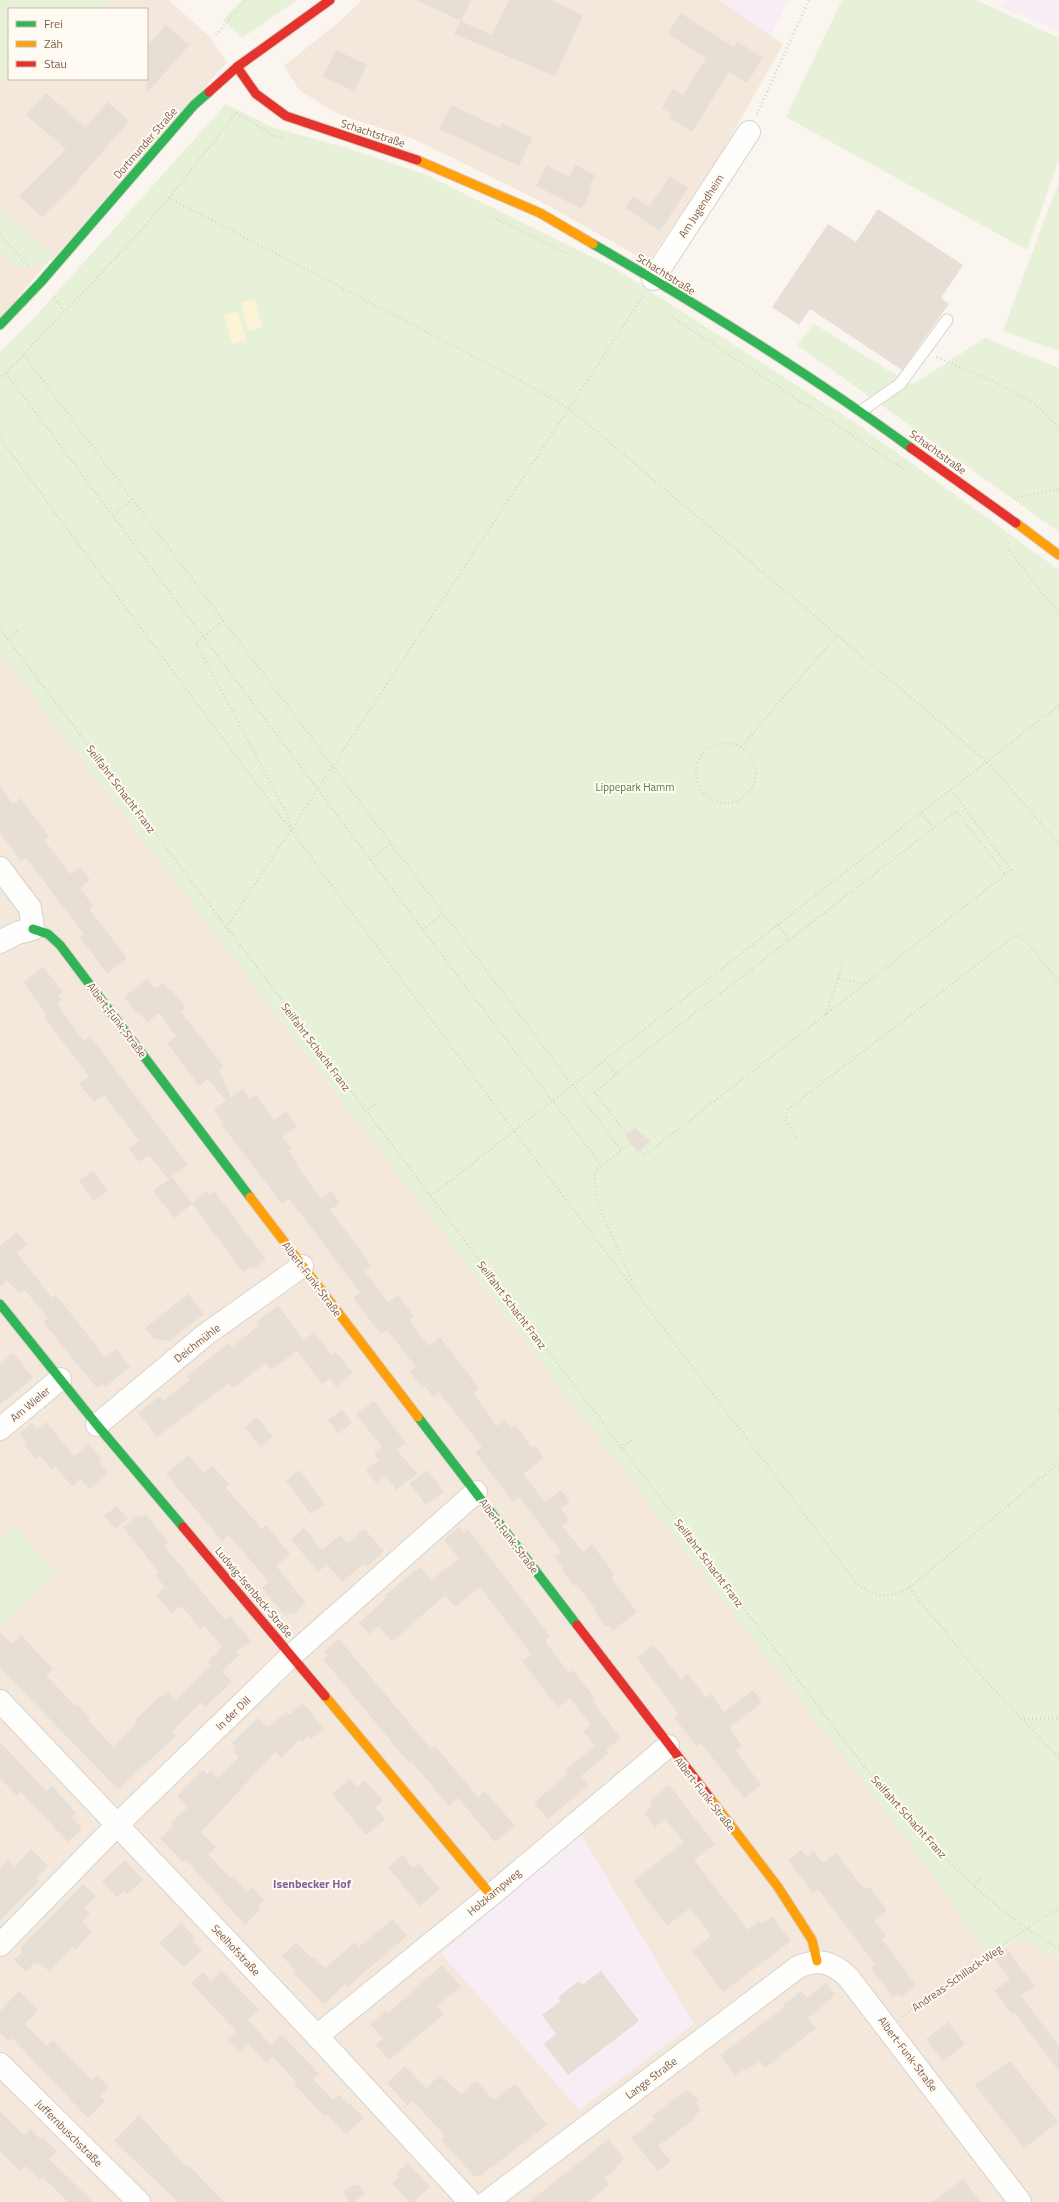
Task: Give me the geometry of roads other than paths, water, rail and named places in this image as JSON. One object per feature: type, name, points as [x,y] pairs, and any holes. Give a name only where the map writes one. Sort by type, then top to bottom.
[{"type":"street","name":"Dortmunder Straße","points":[[0,325],[41,282],[194,105],[237,67],[330,0]]},
{"type":"street","name":"Schachtstraße","points":[[237,67],[256,94],[286,116],[423,162],[540,213],[653,279],[861,411],[1059,555]]},
{"type":"street","name":"Am Jugendheim","points":[[653,279],[749,132]]},
{"type":"street","points":[[0,868],[30,908],[32,929],[17,932],[0,942]]},
{"type":"street","name":"Albert-Funk-Straße","points":[[32,929],[48,934],[60,945],[302,1266],[476,1492],[668,1746],[778,1887],[812,1940],[817,1961],[833,1965],[848,1977],[887,2028],[1010,2198]]},
{"type":"street","name":"Deichmühle","points":[[97,1425],[205,1335],[302,1266]]},
{"type":"street","name":"Ludwig-Isenbeck-Straße","points":[[0,1304],[97,1425],[292,1655],[491,1895]]},
{"type":"street","name":"Am Wieler","points":[[0,1430],[60,1379]]},
{"type":"street","name":"In der Dill","points":[[0,1945],[118,1824],[292,1655],[476,1492]]},
{"type":"street","name":"Seelhofstraße","points":[[0,1700],[317,2036],[470,2202]]},
{"type":"street","name":"Holzkampweg","points":[[317,2036],[491,1895],[668,1746]]},
{"type":"street","name":"Lange Straße","points":[[487,2202],[798,1967],[817,1961]]},
{"type":"street","name":"Juffernbuschstraße","points":[[0,2064],[138,2202]]},
{"type":"lane","points":[[861,411],[900,384],[947,320]]},
{"type":"district","name":"Isenbecker Hof","points":[[312,1883]]},
{"type":"park label","name":"Lippepark Hamm","points":[[635,787]]}]
